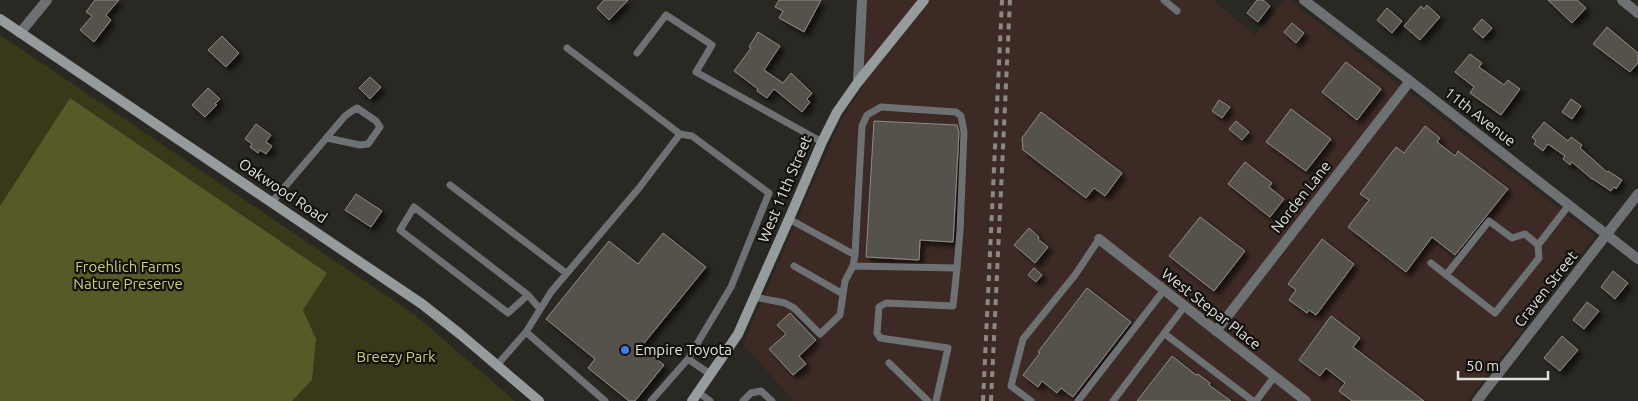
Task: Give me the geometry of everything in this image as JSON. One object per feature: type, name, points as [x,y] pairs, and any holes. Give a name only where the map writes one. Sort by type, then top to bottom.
[{"type":"main road","name":"West 11th Street","points":[[695,397],[738,334],[837,112],[858,82],[924,0]]},
{"type":"main road","name":"Oakwood Road","points":[[0,19],[422,304],[539,401]]},
{"type":"street","points":[[20,33],[47,0]]},
{"type":"street","points":[[858,82],[862,0]]},
{"type":"street","name":"11th Avenue","points":[[1304,0],[1638,259]]},
{"type":"street","points":[[1622,0],[1638,13]]},
{"type":"street","name":"Norden Lane","points":[[1216,331],[1410,81]]},
{"type":"street","name":"Craven Street","points":[[1477,401],[1638,194]]},
{"type":"street","name":"West Stepar Place","points":[[1099,239],[1184,308],[1274,377],[1294,398],[1306,401]]},
{"type":"lane","points":[[1164,0],[1177,11]]},
{"type":"lane","points":[[637,53],[666,15],[712,45],[696,72],[822,142]]},
{"type":"lane","points":[[567,48],[680,134],[692,136],[769,194],[731,287],[688,359],[651,401]]},
{"type":"lane","points":[[754,297],[785,303],[794,308],[820,334],[840,315],[845,280],[853,266],[862,126],[867,115],[881,107],[956,112],[961,116],[964,132],[960,231],[953,306],[886,303],[879,307],[877,333],[880,338],[948,348],[936,401]]},
{"type":"lane","points":[[272,202],[326,138],[345,116],[352,110],[357,108],[376,121],[380,128],[368,144],[360,146],[326,138]]},
{"type":"lane","points":[[497,365],[526,332],[551,292],[566,273],[639,188],[680,134]]},
{"type":"lane","points":[[450,185],[566,273]]},
{"type":"lane","points":[[1432,263],[1496,313],[1539,258],[1538,245],[1569,206]]},
{"type":"lane","points":[[528,295],[508,313],[400,230],[414,207],[528,295],[540,310]]},
{"type":"lane","points":[[789,219],[855,256]]},
{"type":"lane","points":[[1446,275],[1489,221],[1512,238],[1525,234],[1538,245]]},
{"type":"lane","points":[[1031,401],[1011,386],[1023,340],[1075,274],[1099,239]]},
{"type":"lane","points":[[794,266],[843,294]]},
{"type":"lane","points":[[853,266],[957,268]]},
{"type":"lane","points":[[1078,401],[1164,290]]},
{"type":"lane","points":[[1113,401],[1184,308]]},
{"type":"lane","points":[[526,332],[605,401]]},
{"type":"lane","points":[[1165,334],[1254,401],[1274,377]]},
{"type":"lane","points":[[688,359],[710,374]]},
{"type":"lane","points":[[889,363],[928,401]]},
{"type":"lane","points":[[743,401],[751,393],[761,391],[772,401]]},
{"type":"lane","points":[[695,397],[710,401]]},
{"type":"shaded area","points":[[866,0],[1213,0],[1255,35],[1284,0],[1289,0],[1595,236],[1467,401],[794,401],[743,344],[840,122],[862,88]]},
{"type":"green space","name":"Froehlich Farms Nature Preserve","points":[[0,35],[415,315],[515,401],[0,401]]},
{"type":"green space","name":"Froehlich Farms Nature Preserve","points":[[70,98],[327,273],[303,310],[316,339],[312,380],[292,401],[0,401],[0,206]]},
{"type":"building","points":[[95,0],[119,0],[106,15],[111,20],[94,42],[80,30],[92,16],[86,12]]},
{"type":"building","points":[[604,0],[628,0],[609,20],[597,8]]},
{"type":"building","points":[[779,0],[821,0],[804,32],[779,18],[783,11],[775,7]]},
{"type":"building","points":[[1257,0],[1263,0],[1270,6],[1258,22],[1247,13]]},
{"type":"building","points":[[1548,0],[1577,0],[1586,8],[1572,23]]},
{"type":"building","points":[[1427,5],[1440,17],[1420,40],[1404,26],[1421,6],[1424,9]]},
{"type":"building","points":[[1387,8],[1402,21],[1392,33],[1377,20]]},
{"type":"building","points":[[1482,19],[1492,28],[1483,38],[1473,29]]},
{"type":"building","points":[[1292,23],[1304,33],[1296,43],[1284,32]]},
{"type":"building","points":[[1607,27],[1638,53],[1638,63],[1630,72],[1593,44]]},
{"type":"building","points":[[758,32],[780,46],[764,70],[783,83],[791,73],[812,93],[807,99],[810,102],[802,112],[774,89],[767,98],[734,71],[751,48],[749,47]]},
{"type":"building","points":[[222,36],[239,53],[226,67],[208,50]]},
{"type":"building","points":[[1470,54],[1482,63],[1479,67],[1504,85],[1508,80],[1520,89],[1501,115],[1470,93],[1474,87],[1455,72]]},
{"type":"building","points":[[1346,62],[1381,89],[1357,120],[1322,92]]},
{"type":"building","points":[[370,77],[381,87],[370,99],[359,88]]},
{"type":"building","points":[[208,88],[220,99],[215,104],[217,105],[205,117],[192,105]]},
{"type":"building","points":[[1571,99],[1581,106],[1572,119],[1562,112]]},
{"type":"building","points":[[1219,100],[1230,107],[1222,118],[1212,111]]},
{"type":"building","points":[[1291,109],[1331,139],[1306,171],[1266,142]]},
{"type":"building","points":[[1041,112],[1122,173],[1105,196],[1094,188],[1086,198],[1023,150],[1022,138]]},
{"type":"building","points":[[874,121],[957,125],[959,132],[953,242],[920,240],[919,260],[866,257]]},
{"type":"building","points":[[1236,121],[1249,132],[1242,140],[1229,129]]},
{"type":"building","points":[[1544,122],[1568,141],[1571,137],[1582,145],[1580,148],[1607,172],[1622,180],[1616,189],[1614,187],[1611,191],[1592,179],[1572,162],[1570,165],[1563,159],[1565,156],[1548,144],[1543,151],[1534,144],[1536,141],[1532,137]]},
{"type":"building","points":[[256,124],[271,135],[266,142],[272,146],[266,154],[260,150],[258,153],[250,147],[252,144],[245,139]]},
{"type":"building","points":[[1425,126],[1440,138],[1437,142],[1455,156],[1458,151],[1508,189],[1455,255],[1432,237],[1406,272],[1348,227],[1369,200],[1360,194],[1396,147],[1404,153]]},
{"type":"building","points":[[1245,162],[1272,183],[1269,187],[1284,199],[1270,217],[1228,184]]},
{"type":"building","points":[[356,194],[382,211],[371,227],[345,210]]},
{"type":"building","points":[[1200,217],[1245,251],[1214,291],[1169,256]]},
{"type":"building","points":[[1029,228],[1048,247],[1035,263],[1014,245]]},
{"type":"building","points":[[663,233],[706,267],[641,347],[664,365],[635,401],[629,401],[588,368],[595,359],[546,319],[609,241],[638,264]]},
{"type":"building","points":[[1322,239],[1354,264],[1316,315],[1309,310],[1307,313],[1289,300],[1296,290],[1288,284]]},
{"type":"building","points":[[1034,268],[1042,275],[1036,282],[1028,275]]},
{"type":"building","points":[[1613,271],[1628,283],[1615,299],[1601,287]]},
{"type":"building","points":[[1087,288],[1131,322],[1073,397],[1061,388],[1057,393],[1042,381],[1038,387],[1023,375],[1040,353],[1038,352]]},
{"type":"building","points":[[1587,302],[1599,311],[1584,329],[1573,320]]},
{"type":"building","points":[[790,313],[816,340],[799,356],[806,364],[793,375],[769,349],[786,334],[777,325]]},
{"type":"building","points":[[1331,316],[1360,338],[1353,347],[1424,401],[1352,401],[1339,391],[1345,383],[1326,368],[1320,376],[1299,360]]},
{"type":"building","points":[[1562,336],[1578,350],[1560,371],[1544,358]]},
{"type":"building","points":[[1172,356],[1196,375],[1198,374],[1210,383],[1209,385],[1231,401],[1137,401]]},
{"type":"railway","points":[[983,401],[1002,0]]},
{"type":"railway","points":[[991,401],[1010,0]]},
{"type":"place","name":"Empire Toyota","points":[[625,350]]},
{"type":"park label","name":"Breezy Park","points":[[396,357]]}]
